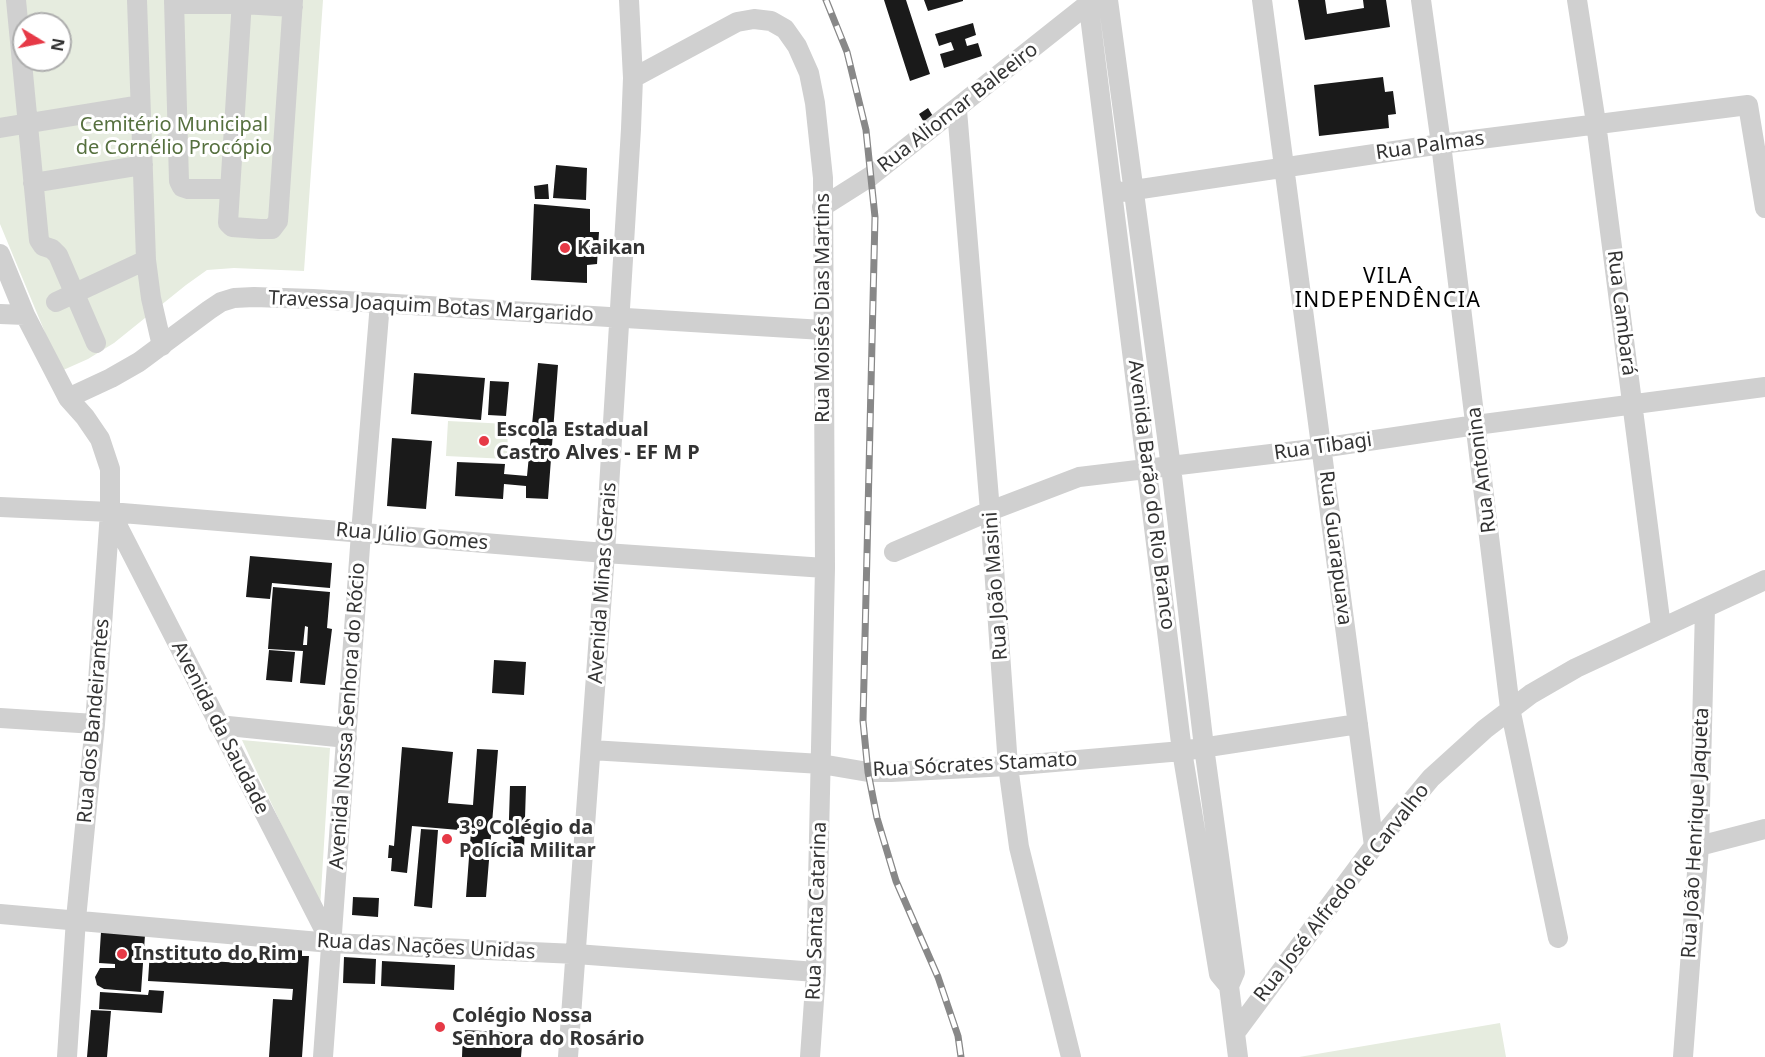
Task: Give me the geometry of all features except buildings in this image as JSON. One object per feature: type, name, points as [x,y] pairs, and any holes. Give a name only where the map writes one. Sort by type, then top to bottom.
[{"type":"street","points":[[16,0],[39,240],[43,246],[52,249],[58,255],[96,343]]},
{"type":"street","points":[[137,0],[146,260],[151,298],[162,346]]},
{"type":"street","name":"Avenida Minas Gerais","points":[[568,1057],[605,553],[632,129],[633,78],[629,0]]},
{"type":"street","name":"Rua Guarapuava","points":[[1262,0],[1374,846]]},
{"type":"street","name":"Rua Antonina","points":[[1421,0],[1441,144],[1510,708],[1558,938]]},
{"type":"street","name":"Rua Cambará","points":[[1577,0],[1596,123],[1661,627]]},
{"type":"street","name":"Rua Aliomar Baleeiro","points":[[822,207],[871,176],[1094,1]]},
{"type":"street","name":"Avenida Barão do Rio Branco","points":[[1094,1],[1134,189],[1171,466],[1204,747],[1235,972],[1229,986],[1238,1057]]},
{"type":"street","name":"Avenida Barão do Rio Branco","points":[[1094,1],[1113,193],[1182,750],[1219,974],[1229,986]]},
{"type":"street","points":[[229,189],[188,189],[182,187],[179,181],[174,2],[242,2],[293,4],[278,221],[272,229],[232,227],[228,222],[242,2]]},
{"type":"street","name":"Rua Moisés Dias Martins","points":[[633,78],[737,22],[754,19],[771,21],[785,29],[797,46],[809,73],[815,103],[823,178],[825,568],[821,764]]},
{"type":"street","points":[[0,128],[141,105]]},
{"type":"street","name":"Rua Palmas","points":[[1113,193],[1441,144],[1748,105],[1763,176]]},
{"type":"street","name":"Rua João Masini","points":[[957,110],[990,511],[1008,766],[1019,846],[1071,1057]]},
{"type":"street","points":[[33,183],[143,165]]},
{"type":"street","points":[[1763,176],[1765,208]]},
{"type":"street","points":[[0,254],[26,315],[68,398]]},
{"type":"street","points":[[56,302],[146,260]]},
{"type":"street","name":"Travessa Joaquim Botas Margarido","points":[[68,398],[138,363],[209,310],[234,298],[278,297],[823,330]]},
{"type":"street","name":"Avenida Nossa Senhora do Rócio","points":[[323,1057],[380,303]]},
{"type":"street","points":[[0,314],[26,315]]},
{"type":"street","name":"Rua Tibagi","points":[[894,552],[990,511],[1079,477],[1322,448],[1765,387]]},
{"type":"street","name":"Rua dos Bandeirantes","points":[[67,1057],[76,920],[95,724],[110,512],[110,469],[100,439],[68,398]]},
{"type":"street","name":"Rua Júlio Gomes","points":[[0,507],[110,512],[605,553],[825,568]]},
{"type":"street","name":"Avenida da Saudade","points":[[110,512],[331,943]]},
{"type":"street","name":"Rua José Alfredo de Carvalho","points":[[1235,1034],[1374,846],[1431,778],[1510,708],[1576,668],[1765,580]]},
{"type":"street","name":"Rua João Henrique Jaqueta","points":[[1683,1057],[1699,846],[1705,608]]},
{"type":"street","points":[[0,718],[95,724]]},
{"type":"street","name":"Rua Sócrates Stamato","points":[[591,750],[821,764],[868,772],[1008,766],[1182,750],[1358,724]]},
{"type":"street","points":[[219,725],[347,738]]},
{"type":"street","name":"Rua Santa Catarina","points":[[810,1057],[816,972],[821,764]]},
{"type":"street","points":[[1699,846],[1765,829]]},
{"type":"street","name":"Rua das Nações Unidas","points":[[0,914],[331,943],[576,954],[816,972]]},
{"type":"green space","name":"Cemitério Municipal de Cornélio Procópio","points":[[0,0],[323,0],[304,271],[234,268],[207,270],[114,343],[88,359],[61,371],[0,224]]},
{"type":"green space","points":[[448,421],[508,424],[507,459],[446,456]]},
{"type":"green space","points":[[242,740],[330,748],[320,908]]},
{"type":"green space","points":[[1500,1023],[1506,1057],[1299,1057]]},
{"type":"railway","points":[[826,0],[847,52],[866,130],[875,217],[863,721],[868,772],[877,818],[896,881],[938,977],[958,1036],[961,1057]]},
{"type":"place","name":"Kaikan","points":[[565,248]]},
{"type":"place","name":"Escola Estadual Castro Alves - EF M P","points":[[484,441]]},
{"type":"place","name":"3.º Colégio da Polícia Militar","points":[[447,839]]},
{"type":"place","name":"Instituto do Rim","points":[[122,954]]},
{"type":"place","name":"Colégio Nossa Senhora do Rosário","points":[[440,1027]]},
{"type":"district","name":"VILA INDEPENDÊNCIA","points":[[1388,289]]}]
